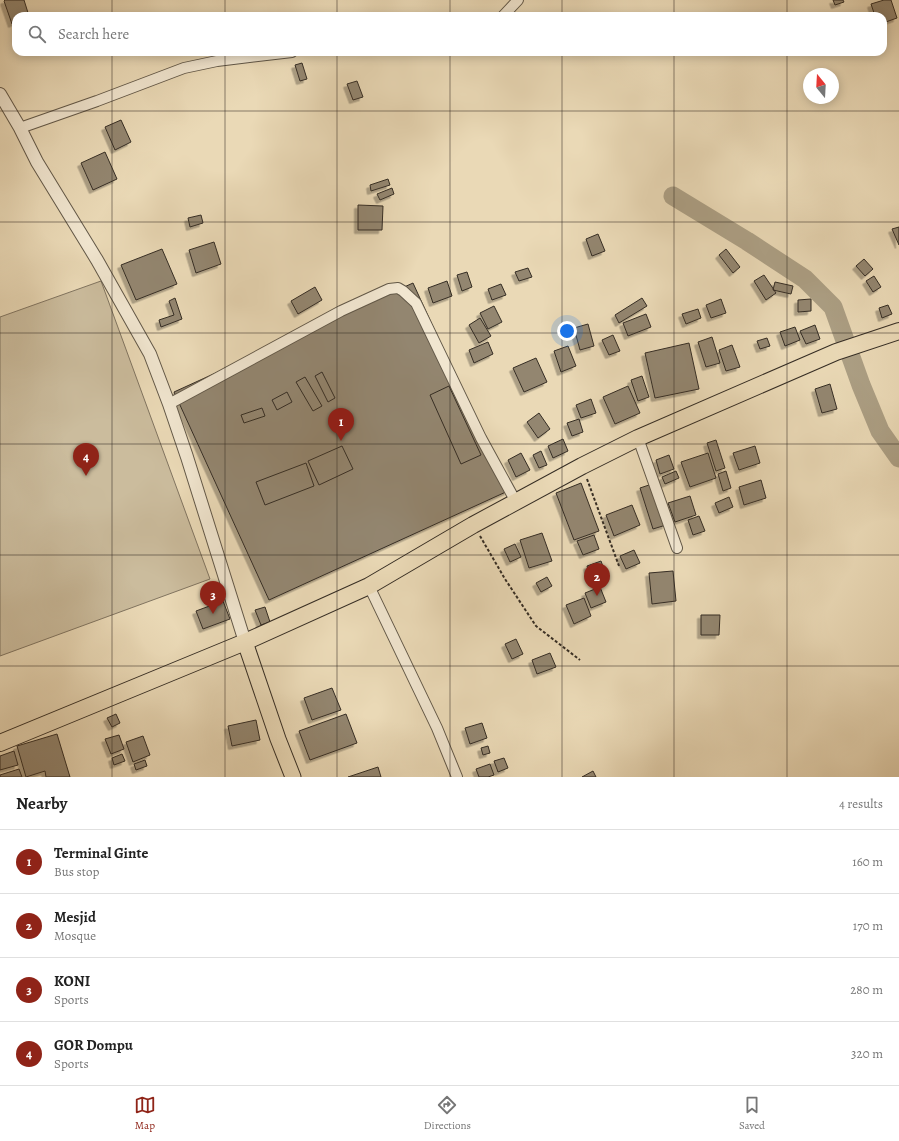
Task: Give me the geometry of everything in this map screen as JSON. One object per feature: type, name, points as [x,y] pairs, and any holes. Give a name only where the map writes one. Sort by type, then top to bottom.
[{"type":"highway","points":[[0,743],[246,642],[369,586],[473,525],[582,466],[638,438],[836,352],[899,331]]},
{"type":"main road","points":[[246,642],[278,739],[293,777]]},
{"type":"street","points":[[507,12],[518,0]]},
{"type":"street","points":[[20,128],[184,68],[217,61],[259,56]]},
{"type":"street","points":[[0,94],[20,128],[37,162],[97,260],[150,354],[169,404],[246,642]]},
{"type":"street","points":[[169,404],[341,312],[389,289],[398,288],[408,294],[416,303],[481,438],[516,502]]},
{"type":"street","points":[[638,438],[677,548]]},
{"type":"street","points":[[369,586],[437,728],[458,777]]},
{"type":"path","points":[[582,466],[619,566]]},
{"type":"path","points":[[473,525],[505,580],[536,626],[580,660]]},
{"type":"shaded area","points":[[101,281],[210,579],[0,656],[0,317]]},
{"type":"building","points":[[24,0],[28,12],[12,12],[12,24],[4,1]]},
{"type":"building","points":[[833,0],[843,0],[844,2],[835,5]]},
{"type":"building","points":[[884,0],[891,0],[897,18],[887,22],[887,12],[874,12],[871,4]]},
{"type":"building","points":[[302,63],[307,79],[300,81],[295,65]]},
{"type":"building","points":[[357,81],[363,97],[353,100],[347,84]]},
{"type":"building","points":[[121,120],[131,142],[115,150],[105,127]]},
{"type":"building","points":[[105,152],[117,179],[93,190],[81,163]]},
{"type":"building","points":[[388,179],[390,185],[371,191],[370,185]]},
{"type":"building","points":[[392,188],[394,194],[380,200],[377,194]]},
{"type":"building","points":[[358,205],[383,206],[382,230],[358,230]]},
{"type":"building","points":[[201,215],[203,223],[190,227],[188,218]]},
{"type":"building","points":[[899,227],[899,245],[892,229]]},
{"type":"building","points":[[598,234],[605,251],[592,256],[586,239]]},
{"type":"building","points":[[214,242],[221,264],[196,273],[189,250]]},
{"type":"building","points":[[162,249],[177,284],[136,300],[121,265]]},
{"type":"building","points":[[726,249],[740,267],[733,273],[719,255]]},
{"type":"building","points":[[864,259],[873,269],[865,276],[856,266]]},
{"type":"building","points":[[528,268],[532,277],[519,281],[515,272]]},
{"type":"building","points":[[467,272],[472,287],[462,291],[457,275]]},
{"type":"building","points":[[764,275],[776,293],[766,300],[754,281]]},
{"type":"building","points":[[874,276],[881,287],[873,292],[866,281]]},
{"type":"building","points":[[447,281],[452,296],[433,303],[428,288]]},
{"type":"building","points":[[775,282],[793,286],[791,294],[773,290]]},
{"type":"building","points":[[413,283],[508,491],[269,600],[174,392]]},
{"type":"building","points":[[501,284],[506,295],[492,300],[488,289]]},
{"type":"building","points":[[315,287],[322,300],[298,314],[291,301]]},
{"type":"building","points":[[175,298],[182,319],[161,327],[159,320],[174,315],[169,301]]},
{"type":"building","points":[[642,298],[647,306],[619,323],[615,315]]},
{"type":"building","points":[[721,299],[726,313],[711,318],[706,305]]},
{"type":"building","points":[[811,299],[811,311],[798,312],[798,300]]},
{"type":"building","points":[[888,305],[892,314],[882,318],[879,308]]},
{"type":"building","points":[[494,306],[502,322],[488,329],[480,313]]},
{"type":"building","points":[[698,309],[701,318],[686,324],[682,314]]},
{"type":"building","points":[[646,314],[651,327],[628,336],[623,323]]},
{"type":"building","points":[[480,318],[491,336],[479,343],[469,325]]},
{"type":"building","points":[[588,324],[594,346],[580,350],[574,328]]},
{"type":"building","points":[[815,325],[820,339],[806,344],[800,331]]},
{"type":"building","points":[[795,327],[800,340],[785,346],[780,332]]},
{"type":"building","points":[[613,335],[620,351],[609,355],[602,340]]},
{"type":"building","points":[[712,337],[720,363],[706,367],[698,342]]},
{"type":"building","points":[[767,338],[770,346],[760,349],[757,341]]},
{"type":"building","points":[[488,342],[493,354],[474,363],[469,350]]},
{"type":"building","points":[[689,343],[699,389],[655,398],[645,353]]},
{"type":"building","points":[[732,345],[740,367],[726,371],[719,350]]},
{"type":"building","points":[[568,346],[576,366],[561,372],[554,351]]},
{"type":"building","points":[[536,358],[547,382],[524,392],[513,368]]},
{"type":"building","points":[[322,372],[335,398],[328,402],[315,376]]},
{"type":"building","points":[[642,376],[649,397],[638,401],[631,380]]},
{"type":"building","points":[[305,377],[322,406],[313,411],[296,382]]},
{"type":"building","points":[[830,384],[837,409],[822,413],[815,389]]},
{"type":"building","points":[[449,386],[481,455],[461,464],[430,395]]},
{"type":"building","points":[[628,386],[640,413],[615,424],[603,397]]},
{"type":"building","points":[[287,392],[292,402],[277,410],[272,400]]},
{"type":"building","points":[[591,399],[596,413],[581,418],[576,405]]},
{"type":"building","points":[[262,408],[265,416],[244,423],[241,415]]},
{"type":"building","points":[[539,413],[550,429],[538,438],[527,422]]},
{"type":"building","points":[[579,419],[583,432],[572,436],[567,423]]},
{"type":"building","points":[[563,439],[568,451],[553,458],[548,446]]},
{"type":"building","points":[[716,440],[725,468],[716,471],[707,443]]},
{"type":"building","points":[[342,446],[353,469],[319,485],[308,461]]},
{"type":"building","points":[[755,446],[760,463],[739,470],[733,453]]},
{"type":"building","points":[[541,451],[547,465],[539,468],[533,455]]},
{"type":"building","points":[[521,453],[530,470],[516,477],[508,460]]},
{"type":"building","points":[[708,453],[716,478],[690,487],[681,462]]},
{"type":"building","points":[[669,455],[674,469],[660,474],[656,460]]},
{"type":"building","points":[[306,463],[314,486],[265,505],[256,482]]},
{"type":"building","points":[[676,471],[679,478],[665,484],[662,477]]},
{"type":"building","points":[[726,471],[731,488],[723,491],[718,474]]},
{"type":"building","points":[[761,480],[766,498],[744,505],[739,487]]},
{"type":"building","points":[[581,483],[599,531],[574,540],[556,493]]},
{"type":"building","points":[[652,484],[666,525],[653,529],[640,488]]},
{"type":"building","points":[[690,496],[696,515],[675,522],[668,503]]},
{"type":"building","points":[[729,497],[733,507],[719,513],[715,503]]},
{"type":"building","points":[[632,505],[640,525],[614,536],[606,515]]},
{"type":"building","points":[[699,516],[705,531],[693,535],[688,520]]},
{"type":"building","points":[[542,533],[552,561],[529,568],[520,540]]},
{"type":"building","points":[[594,535],[599,549],[583,555],[577,541]]},
{"type":"building","points":[[515,544],[521,557],[510,562],[504,549]]},
{"type":"building","points":[[634,550],[640,563],[626,569],[620,556]]},
{"type":"building","points":[[601,561],[606,575],[591,580],[587,566]]},
{"type":"building","points":[[673,571],[676,601],[652,604],[649,573]]},
{"type":"building","points":[[547,577],[552,586],[541,592],[536,583]]},
{"type":"building","points":[[600,587],[606,602],[591,608],[585,593]]},
{"type":"building","points":[[584,598],[591,616],[574,624],[566,605]]},
{"type":"building","points":[[223,601],[230,619],[203,629],[196,611]]},
{"type":"building","points":[[265,607],[270,622],[261,625],[255,610]]},
{"type":"building","points":[[701,615],[720,615],[719,635],[701,635]]},
{"type":"building","points":[[516,639],[523,654],[512,659],[505,644]]},
{"type":"building","points":[[550,653],[556,667],[537,674],[532,660]]},
{"type":"building","points":[[332,688],[341,710],[312,720],[304,698]]},
{"type":"building","points":[[116,714],[120,723],[112,727],[107,718]]},
{"type":"building","points":[[346,714],[357,743],[310,760],[299,731]]},
{"type":"building","points":[[256,720],[260,740],[232,746],[228,726]]},
{"type":"building","points":[[482,723],[487,738],[470,744],[465,728]]},
{"type":"building","points":[[57,734],[70,777],[46,777],[45,771],[26,777],[17,746]]},
{"type":"building","points":[[119,735],[124,749],[111,754],[105,739]]},
{"type":"building","points":[[143,736],[150,755],[133,762],[126,742]]},
{"type":"building","points":[[488,746],[490,753],[483,755],[481,748]]},
{"type":"building","points":[[14,751],[18,765],[0,770],[0,756]]},
{"type":"building","points":[[122,754],[125,761],[114,765],[112,758]]},
{"type":"building","points":[[504,758],[508,768],[498,772],[494,761]]},
{"type":"building","points":[[145,760],[147,766],[136,770],[134,764]]},
{"type":"building","points":[[490,764],[494,775],[479,777],[476,769]]},
{"type":"building","points":[[378,767],[381,777],[348,777]]},
{"type":"building","points":[[19,769],[22,777],[0,777],[0,775]]},
{"type":"building","points":[[593,771],[596,777],[582,777]]},
{"type":"waterway","points":[[673,196],[747,241],[805,279],[833,307],[861,385],[880,431],[899,458]]},
{"type":"place","name":"Terminal Ginte","points":[[341,441]]},
{"type":"place","name":"GOR Dompu","points":[[86,476]]},
{"type":"place","name":"Mesjid","points":[[597,596]]},
{"type":"place","name":"KONI","points":[[213,614]]}]
